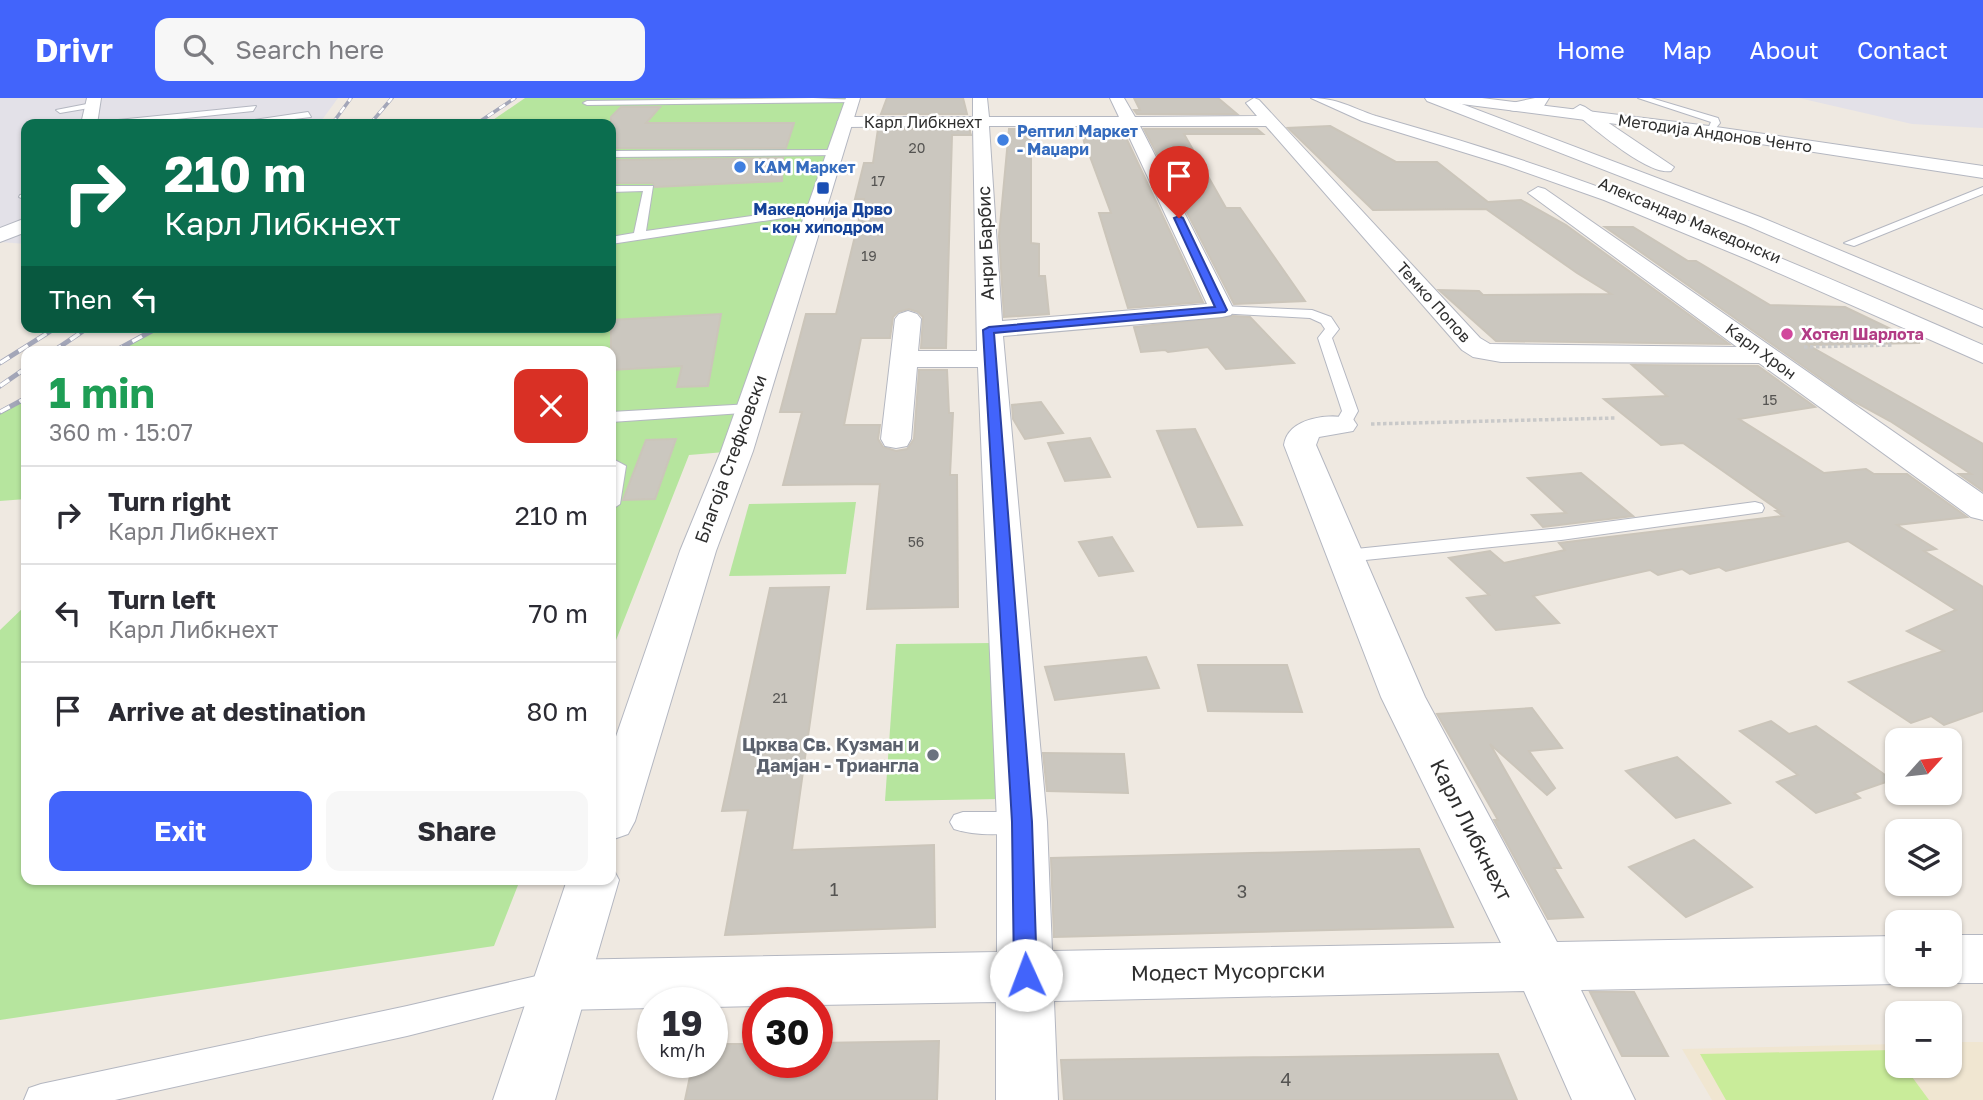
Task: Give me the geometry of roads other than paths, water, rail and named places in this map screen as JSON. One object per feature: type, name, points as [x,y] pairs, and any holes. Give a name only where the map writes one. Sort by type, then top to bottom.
[{"type":"street","points":[[905,359],[1222,310],[1168,196],[1117,98]]},
{"type":"street","points":[[1318,98],[1368,118],[1511,161],[1611,196],[1758,255],[1983,355]]},
{"type":"street","name":"Александар Македонски","points":[[1432,98],[1753,221],[1983,319]]},
{"type":"street","points":[[1446,98],[1583,113]]},
{"type":"street","points":[[1512,107],[1538,103],[1542,98]]},
{"type":"street","points":[[1550,98],[1622,131],[1710,191],[1983,309]]},
{"type":"street","name":"Александар Македонски","points":[[1408,103],[1983,345]]},
{"type":"street","name":"Карл Либкнехт","points":[[850,107],[981,110],[1127,121],[1263,112]]},
{"type":"street","name":"Благоја Стефковски","points":[[616,805],[698,551],[751,409],[850,107]]},
{"type":"street","name":"Анри Барбис","points":[[981,110],[1000,625],[1022,822],[1027,1100]]},
{"type":"street","name":"Темко Попов","points":[[1263,112],[1471,344],[1482,351],[1501,354],[1761,351]]},
{"type":"street","name":"Методија Андонов Ченто","points":[[1622,131],[1618,132],[1676,127],[1983,172]]},
{"type":"street","name":"Карл Хрон","points":[[1538,193],[1983,510]]},
{"type":"street","points":[[0,236],[21,226]]},
{"type":"street","points":[[896,439],[908,319]]},
{"type":"street","name":"Карл Либкнехт","points":[[1342,425],[1311,429],[1301,435],[1300,445],[1403,697],[1540,965],[1604,1100]]},
{"type":"street","points":[[524,1100],[591,885]]},
{"type":"street","points":[[1962,959],[1983,959]]},
{"type":"street","name":"Модест Мусоргски","points":[[560,985],[1885,960]]},
{"type":"lane","points":[[1642,98],[1707,117],[1716,123],[1709,131]]},
{"type":"lane","points":[[587,103],[850,107]]},
{"type":"lane","points":[[158,119],[253,108]]},
{"type":"lane","points":[[60,110],[91,112],[188,109]]},
{"type":"lane","points":[[273,119],[309,115]]},
{"type":"lane","points":[[616,153],[835,153]]},
{"type":"lane","points":[[616,189],[649,188],[639,236]]},
{"type":"lane","points":[[1850,243],[1983,190]]},
{"type":"lane","points":[[616,239],[816,210]]},
{"type":"lane","points":[[1222,310],[1312,314],[1326,320],[1332,329],[1325,338],[1329,355],[1350,411],[1342,425]]},
{"type":"lane","points":[[616,417],[751,409]]},
{"type":"lane","points":[[1346,556],[1561,534],[1755,508]]},
{"type":"lane","points":[[964,822],[1022,822]]},
{"type":"lane","points":[[41,1100],[560,985]]},
{"type":"railway","points":[[336,119],[351,98]]},
{"type":"railway","points":[[374,119],[392,98]]},
{"type":"railway","points":[[484,119],[515,98]]},
{"type":"railway","points":[[27,346],[48,333]]},
{"type":"railway","points":[[61,346],[80,333]]},
{"type":"railway","points":[[124,346],[148,333]]},
{"type":"railway","points":[[0,363],[21,350]]},
{"type":"railway","points":[[0,386],[21,371]]},
{"type":"railway","points":[[0,412],[21,401]]},
{"type":"place","name":"Рептил Маркет - Маџари","points":[[1003,140]]},
{"type":"place","name":"КАМ Маркет","points":[[740,167]]},
{"type":"place","name":"Македонија Дрво - кон хиподром","points":[[823,188]]},
{"type":"place","name":"Хотел Шарлота","points":[[1787,334]]},
{"type":"place","name":"Црква Св. Кузман и Дамјан - Триангла","points":[[933,755]]}]
